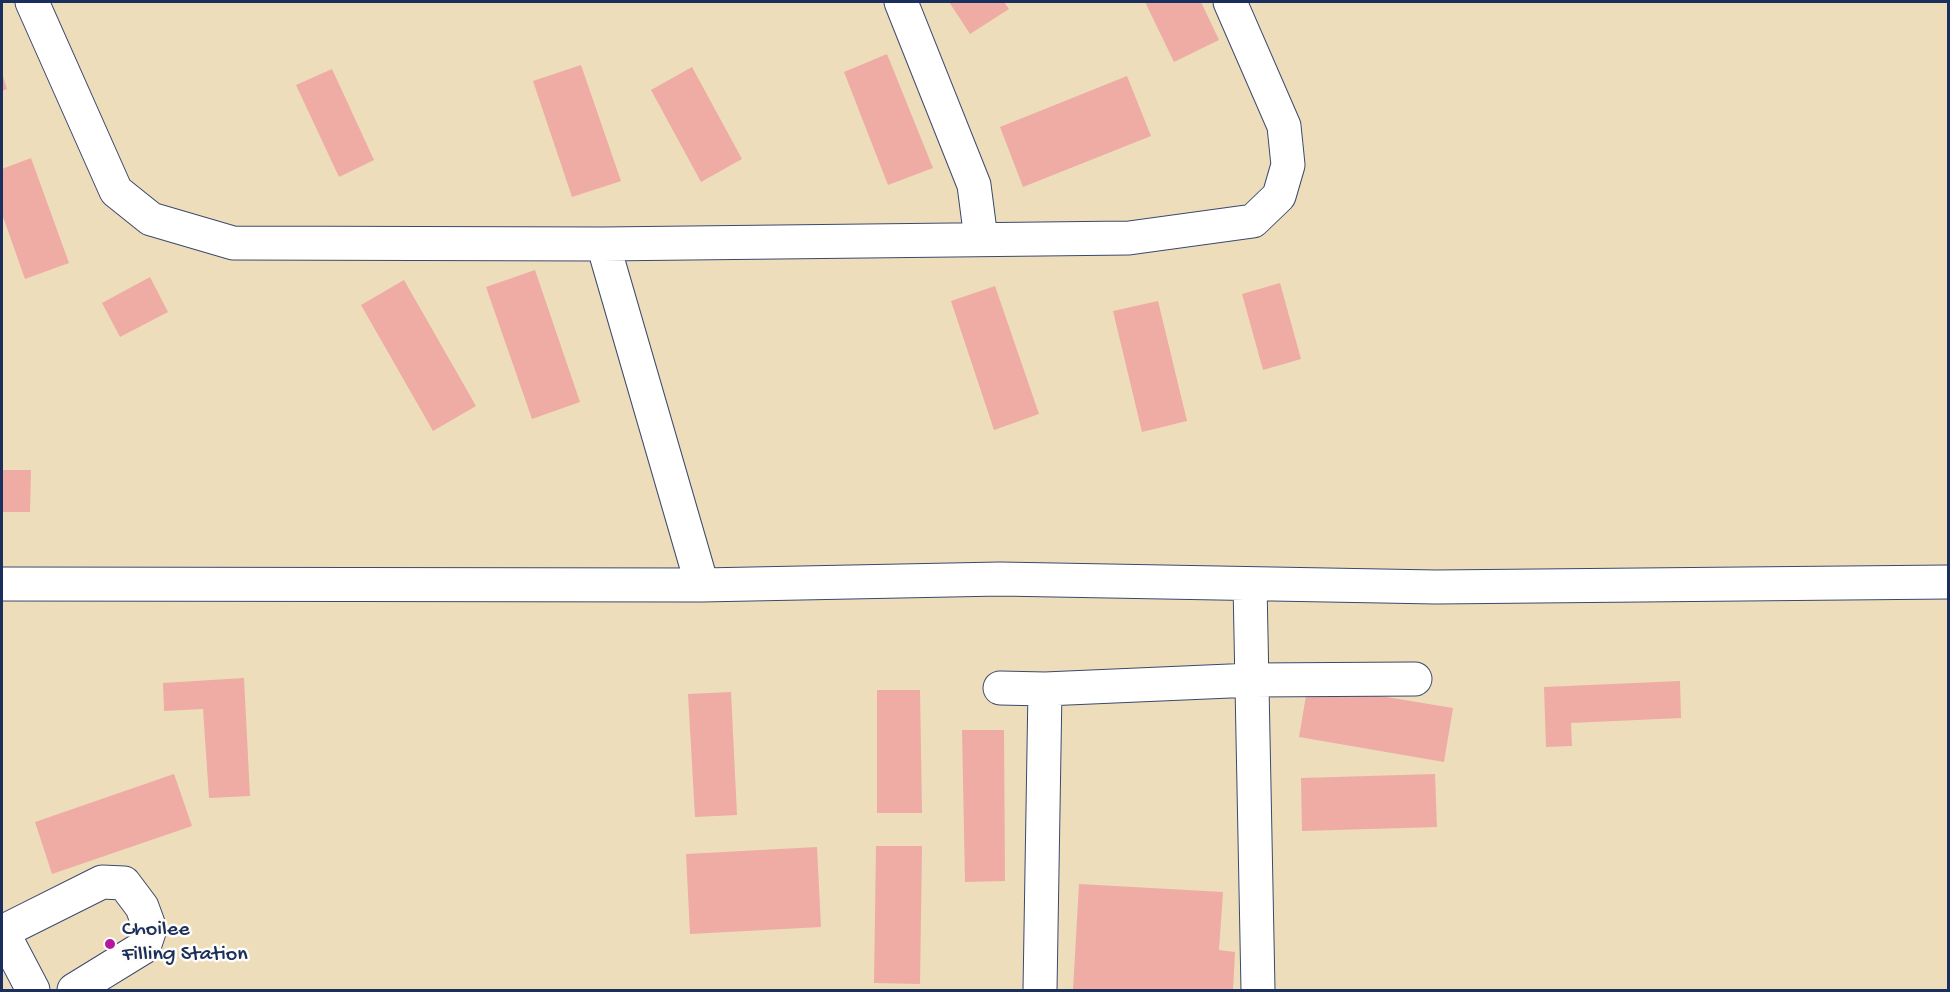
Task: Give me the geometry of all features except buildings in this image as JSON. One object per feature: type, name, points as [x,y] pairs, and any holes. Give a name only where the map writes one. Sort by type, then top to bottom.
[{"type":"street","points":[[32,2],[116,191],[150,219],[233,243],[603,244],[1129,238],[1252,221],[1279,196],[1288,165],[1284,126],[1230,2]]},
{"type":"street","points":[[901,2],[974,185],[981,239]]},
{"type":"street","points":[[603,244],[702,585]]},
{"type":"street","points":[[2,584],[702,585],[1000,579],[1436,586],[1948,582]]},
{"type":"street","points":[[1250,584],[1258,990]]},
{"type":"street","points":[[1000,688],[1045,689],[1253,680],[1416,679]]},
{"type":"street","points":[[1040,990],[1045,689]]},
{"type":"street","points":[[33,990],[2,931],[102,882],[124,883],[142,907],[150,929],[144,948],[74,990]]},
{"type":"place","name":"Choilee Filling Station","points":[[110,944]]}]
